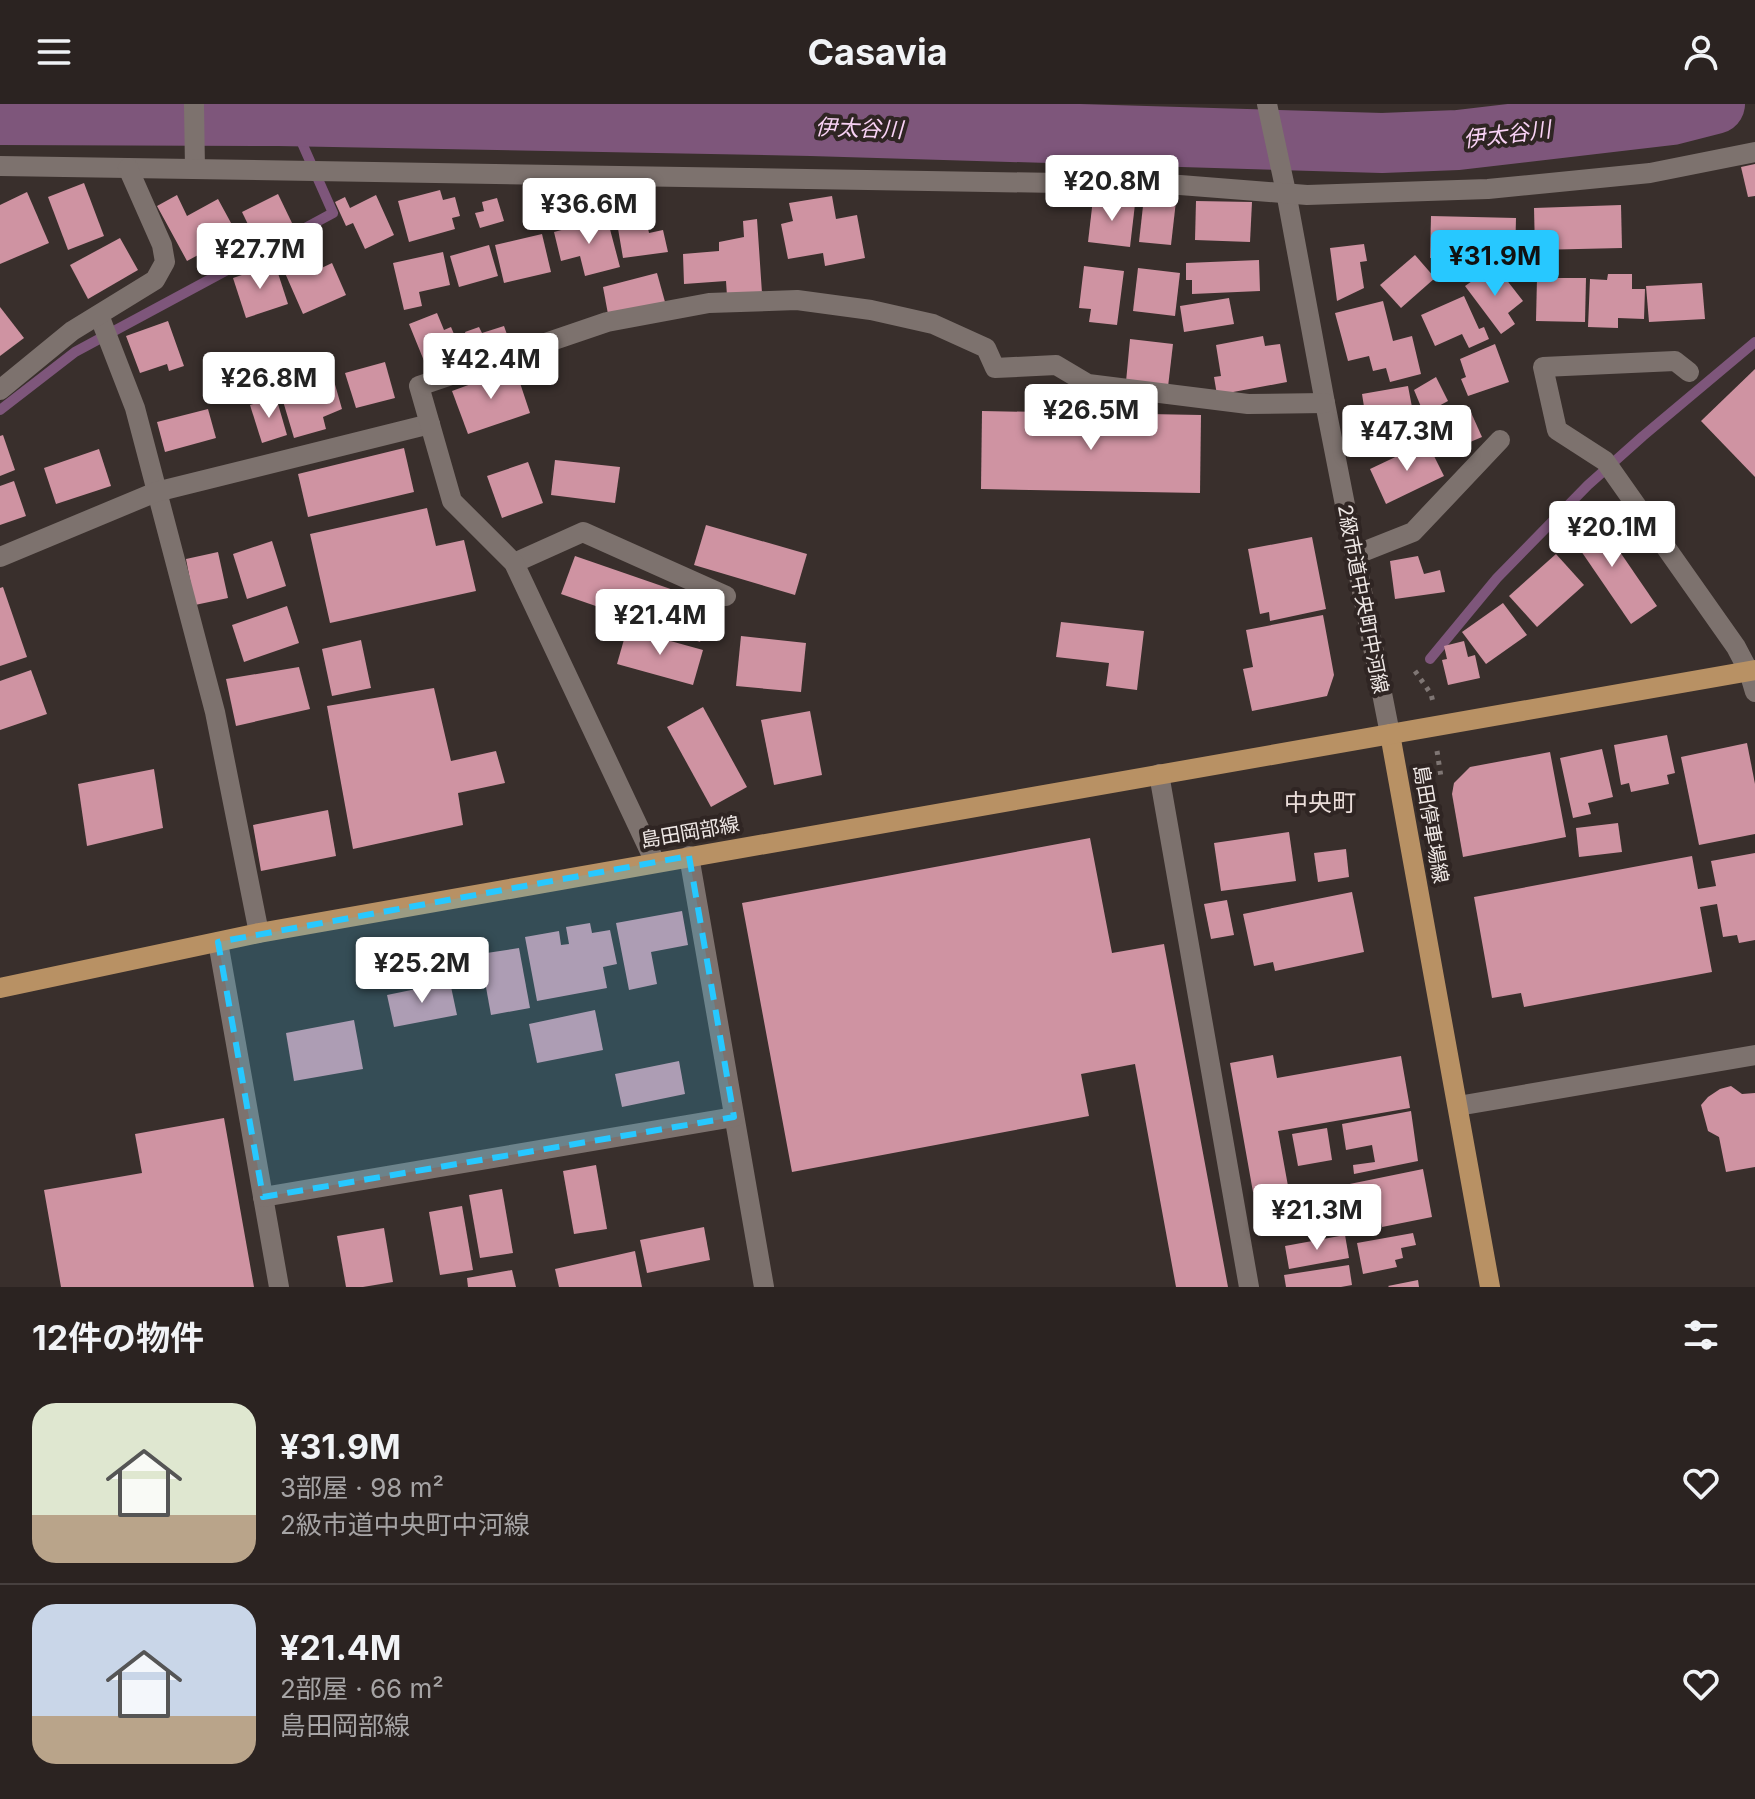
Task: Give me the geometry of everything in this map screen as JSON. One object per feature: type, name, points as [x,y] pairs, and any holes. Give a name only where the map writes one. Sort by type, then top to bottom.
[{"type":"main road","points":[[1390,734],[1752,671]]},
{"type":"main road","name":"島田岡部線","points":[[0,988],[259,933],[1390,734]]},
{"type":"main road","name":"島田停車場線","points":[[1390,734],[1490,1287]]},
{"type":"street","points":[[194,104],[195,169]]},
{"type":"street","name":"2級市道中央町中河線","points":[[1267,104],[1390,734]]},
{"type":"street","points":[[0,166],[1285,186],[1307,195],[1488,189],[1650,173],[1755,152]]},
{"type":"street","points":[[0,390],[72,331],[155,280],[165,262],[162,245],[128,168]]},
{"type":"street","points":[[655,862],[514,563],[452,501],[419,386],[607,322],[709,303],[797,300],[871,310],[933,324],[986,348],[995,368],[1056,365],[1088,384],[1248,404],[1325,403]]},
{"type":"street","points":[[99,315],[135,408],[215,712],[259,933]]},
{"type":"street","points":[[1689,372],[1675,361],[1543,367],[1557,430],[1610,468],[1752,671],[1755,692]]},
{"type":"street","points":[[0,557],[156,492],[430,424]]},
{"type":"street","points":[[1355,555],[1413,532],[1500,440]]},
{"type":"street","points":[[514,563],[583,532],[726,596]]},
{"type":"street","points":[[1159,774],[1249,1287]]},
{"type":"street","points":[[689,856],[764,1287]]},
{"type":"street","points":[[218,942],[279,1287]]},
{"type":"street","points":[[1458,1106],[1755,1055]]},
{"type":"street","points":[[263,1197],[734,1117]]},
{"type":"path","points":[[1415,671],[1431,694]]},
{"type":"highlighted area","points":[[689,856],[734,1117],[263,1197],[218,942]]},
{"type":"building","points":[[1755,164],[1755,196],[1748,197],[1741,167]]},
{"type":"building","points":[[84,183],[104,236],[68,250],[48,197]]},
{"type":"building","points":[[440,190],[443,200],[455,197],[460,216],[452,218],[455,229],[409,242],[398,201]]},
{"type":"building","points":[[27,192],[49,243],[0,264],[0,205]]},
{"type":"building","points":[[278,194],[292,223],[256,241],[242,212]]},
{"type":"building","points":[[177,195],[187,216],[218,199],[237,234],[187,261],[157,206]]},
{"type":"building","points":[[376,195],[394,235],[365,249],[353,223],[346,226],[335,202],[345,197],[350,208]]},
{"type":"building","points":[[832,196],[836,219],[857,215],[865,258],[825,266],[823,253],[788,259],[781,224],[793,221],[789,203]]},
{"type":"building","points":[[1144,197],[1176,201],[1171,245],[1139,242]]},
{"type":"building","points":[[497,198],[504,221],[480,228],[475,213],[484,211],[482,202]]},
{"type":"building","points":[[1093,199],[1135,204],[1130,247],[1088,242]]},
{"type":"building","points":[[1196,201],[1252,202],[1250,242],[1195,240]]},
{"type":"building","points":[[1621,205],[1622,248],[1535,250],[1534,208]]},
{"type":"building","points":[[643,206],[649,233],[663,230],[668,252],[623,258],[615,211]]},
{"type":"building","points":[[1431,216],[1516,218],[1515,259],[1430,258]]},
{"type":"building","points":[[607,218],[620,267],[585,276],[580,256],[561,261],[554,232]]},
{"type":"building","points":[[757,219],[762,293],[727,296],[726,281],[684,284],[683,254],[719,251],[719,242],[744,237],[743,221]]},
{"type":"building","points":[[542,234],[551,272],[504,283],[495,245]]},
{"type":"building","points":[[120,238],[138,270],[88,299],[70,265]]},
{"type":"building","points":[[1364,244],[1367,261],[1360,262],[1364,288],[1337,301],[1330,248]]},
{"type":"building","points":[[489,245],[498,276],[459,287],[450,256]]},
{"type":"building","points":[[443,252],[450,285],[419,292],[422,306],[404,310],[393,263]]},
{"type":"building","points":[[1415,255],[1435,278],[1401,308],[1380,285]]},
{"type":"building","points":[[1259,260],[1260,291],[1192,294],[1192,280],[1186,280],[1186,263]]},
{"type":"building","points":[[332,263],[346,295],[303,314],[285,273],[307,264],[311,273]]},
{"type":"building","points":[[275,264],[288,304],[246,318],[233,278]]},
{"type":"building","points":[[1495,265],[1523,301],[1508,313],[1515,324],[1501,334],[1465,286]]},
{"type":"building","points":[[1084,266],[1124,271],[1117,325],[1089,322],[1091,309],[1079,308]]},
{"type":"building","points":[[1138,268],[1180,273],[1175,316],[1133,311]]},
{"type":"building","points":[[657,273],[665,302],[608,314],[603,287]]},
{"type":"building","points":[[1608,274],[1632,274],[1632,289],[1645,289],[1644,319],[1618,318],[1618,328],[1588,327],[1590,279],[1607,280]]},
{"type":"building","points":[[1537,278],[1586,278],[1585,322],[1536,321]]},
{"type":"building","points":[[1702,283],[1705,319],[1649,322],[1646,286]]},
{"type":"building","points":[[1464,296],[1479,329],[1484,327],[1489,339],[1469,348],[1462,334],[1435,346],[1421,315]]},
{"type":"building","points":[[1229,298],[1234,324],[1184,332],[1180,306]]},
{"type":"building","points":[[1383,301],[1393,341],[1412,336],[1421,374],[1390,382],[1386,368],[1373,371],[1369,356],[1348,361],[1335,313]]},
{"type":"building","points":[[0,307],[24,338],[0,356]]},
{"type":"building","points":[[437,313],[444,330],[451,327],[459,346],[439,354],[446,372],[431,378],[409,324]]},
{"type":"building","points":[[168,321],[184,366],[169,371],[167,364],[140,373],[126,336]]},
{"type":"building","points":[[504,326],[510,343],[473,356],[465,332],[479,327],[482,333]]},
{"type":"building","points":[[1263,336],[1265,346],[1280,344],[1287,382],[1217,395],[1214,377],[1221,376],[1216,345]]},
{"type":"building","points":[[1130,339],[1173,344],[1168,387],[1126,382]]},
{"type":"building","points":[[1495,344],[1509,382],[1468,396],[1461,379],[1466,377],[1460,359]]},
{"type":"building","points":[[385,362],[395,398],[356,408],[345,373]]},
{"type":"building","points":[[515,368],[530,413],[468,434],[452,391]]},
{"type":"building","points":[[1755,369],[1755,477],[1701,421]]},
{"type":"building","points":[[332,374],[342,409],[323,417],[326,429],[294,438],[280,391]]},
{"type":"building","points":[[1436,377],[1448,401],[1424,414],[1414,390]]},
{"type":"building","points":[[1408,386],[1415,423],[1387,428],[1388,435],[1369,438],[1362,394]]},
{"type":"building","points":[[276,397],[287,435],[262,443],[250,405]]},
{"type":"building","points":[[1469,408],[1482,437],[1442,454],[1429,426]]},
{"type":"building","points":[[208,409],[216,438],[165,452],[157,422]]},
{"type":"building","points":[[982,411],[1201,415],[1200,493],[981,489]]},
{"type":"building","points":[[3,435],[15,470],[0,476],[0,436]]},
{"type":"building","points":[[1427,442],[1444,476],[1386,504],[1370,469]]},
{"type":"building","points":[[404,448],[414,492],[308,517],[298,474]]},
{"type":"building","points":[[99,449],[111,486],[56,504],[44,468]]},
{"type":"building","points":[[555,460],[620,467],[615,503],[551,495]]},
{"type":"building","points":[[528,462],[543,503],[502,518],[487,476]]},
{"type":"building","points":[[14,481],[26,516],[0,525],[0,486]]},
{"type":"building","points":[[427,508],[436,546],[464,540],[476,591],[330,623],[310,534]]},
{"type":"building","points":[[1594,514],[1657,606],[1631,624],[1568,532]]},
{"type":"building","points":[[706,525],[807,554],[795,595],[694,565]]},
{"type":"building","points":[[1312,537],[1326,609],[1270,621],[1269,612],[1260,614],[1248,549]]},
{"type":"building","points":[[272,541],[286,586],[247,599],[233,554]]},
{"type":"building","points":[[218,552],[228,598],[195,605],[186,559]]},
{"type":"building","points":[[1556,554],[1584,585],[1537,627],[1509,596]]},
{"type":"building","points":[[575,556],[714,604],[700,642],[561,594]]},
{"type":"building","points":[[1418,556],[1424,574],[1440,570],[1445,592],[1395,599],[1390,561]]},
{"type":"building","points":[[3,587],[27,657],[0,666],[0,588]]},
{"type":"building","points":[[1503,603],[1527,635],[1486,664],[1462,632]]},
{"type":"building","points":[[287,606],[299,643],[244,662],[232,625]]},
{"type":"building","points":[[1323,615],[1334,675],[1327,696],[1252,711],[1243,669],[1253,667],[1246,630]]},
{"type":"building","points":[[1061,622],[1144,631],[1137,690],[1106,686],[1109,663],[1056,657]]},
{"type":"building","points":[[627,629],[703,650],[693,685],[617,664]]},
{"type":"building","points":[[741,636],[806,643],[801,692],[736,686]]},
{"type":"building","points":[[361,640],[371,688],[332,696],[322,649]]},
{"type":"building","points":[[1464,641],[1468,657],[1475,655],[1480,678],[1448,685],[1442,660],[1447,659],[1444,646]]},
{"type":"building","points":[[299,667],[310,709],[236,726],[226,679]]},
{"type":"building","points":[[31,670],[47,714],[0,730],[0,681]]},
{"type":"building","points":[[434,688],[451,761],[496,751],[505,783],[458,793],[463,825],[353,849],[327,706]]},
{"type":"building","points":[[703,707],[747,787],[711,807],[667,727]]},
{"type":"building","points":[[810,711],[822,775],[774,785],[761,720]]},
{"type":"building","points":[[1667,735],[1675,773],[1667,775],[1669,784],[1631,792],[1629,783],[1621,785],[1614,745]]},
{"type":"building","points":[[1747,743],[1755,784],[1755,834],[1699,845],[1681,757]]},
{"type":"building","points":[[1602,749],[1613,797],[1588,803],[1591,814],[1573,818],[1560,758]]},
{"type":"building","points":[[1550,752],[1566,837],[1463,857],[1452,794],[1454,783],[1470,767]]},
{"type":"building","points":[[154,769],[163,828],[87,846],[78,784]]},
{"type":"building","points":[[328,810],[336,856],[261,871],[253,825]]},
{"type":"building","points":[[1618,823],[1622,852],[1579,857],[1576,828]]},
{"type":"building","points":[[1289,832],[1296,881],[1221,891],[1214,843]]},
{"type":"building","points":[[1090,838],[1112,953],[1164,944],[1228,1287],[1176,1287],[1135,1064],[1081,1074],[1089,1116],[792,1172],[742,903]]},
{"type":"building","points":[[1346,849],[1349,877],[1318,882],[1314,853]]},
{"type":"building","points":[[1755,853],[1755,940],[1739,943],[1737,935],[1723,937],[1717,904],[1700,907],[1712,972],[1524,1007],[1521,993],[1492,998],[1474,897],[1692,856],[1698,889],[1716,886],[1711,861]]},
{"type":"building","points":[[1352,892],[1364,952],[1275,971],[1273,962],[1254,966],[1243,914]]},
{"type":"building","points":[[1227,900],[1234,935],[1211,939],[1204,904]]},
{"type":"building","points":[[682,911],[688,945],[651,952],[657,984],[629,990],[616,923]]},
{"type":"building","points":[[590,923],[592,933],[610,930],[617,964],[603,967],[607,988],[537,1001],[525,937],[559,931],[561,945],[569,944],[566,927]]},
{"type":"building","points":[[519,948],[530,1008],[491,1015],[480,954]]},
{"type":"building","points":[[450,982],[457,1015],[394,1027],[387,995]]},
{"type":"building","points":[[595,1010],[603,1050],[537,1063],[529,1024]]},
{"type":"building","points":[[354,1020],[363,1069],[294,1081],[286,1033]]},
{"type":"building","points":[[1273,1055],[1277,1078],[1401,1056],[1410,1108],[1278,1131],[1288,1186],[1253,1192],[1230,1063]]},
{"type":"building","points":[[679,1061],[685,1094],[622,1107],[615,1074]]},
{"type":"building","points":[[1731,1086],[1742,1094],[1755,1093],[1755,1167],[1726,1172],[1719,1137],[1708,1131],[1701,1105],[1720,1089]]},
{"type":"building","points":[[1411,1111],[1418,1161],[1354,1174],[1353,1165],[1375,1162],[1372,1145],[1346,1150],[1342,1124]]},
{"type":"building","points":[[224,1118],[254,1287],[61,1287],[44,1190],[142,1173],[135,1134]]},
{"type":"building","points":[[1327,1128],[1332,1160],[1298,1166],[1292,1134]]},
{"type":"building","points":[[596,1165],[607,1229],[574,1234],[563,1171]]},
{"type":"building","points":[[1423,1169],[1432,1217],[1382,1227],[1377,1204],[1340,1211],[1335,1187]]},
{"type":"building","points":[[1327,1184],[1335,1222],[1287,1233],[1278,1195]]},
{"type":"building","points":[[502,1189],[513,1253],[480,1258],[469,1195]]},
{"type":"building","points":[[462,1206],[473,1270],[440,1275],[429,1212]]},
{"type":"building","points":[[704,1227],[710,1260],[647,1273],[640,1240]]},
{"type":"building","points":[[384,1228],[393,1282],[346,1287],[337,1236]]},
{"type":"building","points":[[1413,1233],[1416,1245],[1401,1248],[1403,1258],[1395,1260],[1397,1267],[1363,1274],[1357,1243]]},
{"type":"building","points":[[1345,1235],[1349,1258],[1289,1269],[1285,1246]]},
{"type":"building","points":[[635,1251],[642,1287],[559,1287],[555,1269]]},
{"type":"building","points":[[1349,1265],[1352,1285],[1286,1287],[1284,1275]]},
{"type":"building","points":[[512,1270],[516,1287],[468,1287],[467,1278]]},
{"type":"building","points":[[1418,1280],[1419,1287],[1388,1286]]},
{"type":"waterway","name":"伊太谷川","points":[[0,115],[278,116],[811,126],[1382,143],[1458,140],[1672,115],[1715,104]]},
{"type":"waterway","points":[[0,410],[75,352],[333,213],[290,116]]},
{"type":"waterway","points":[[1430,659],[1497,578],[1588,485],[1755,342]]},
{"type":"district","name":"中央町","points":[[1320,802]]}]
